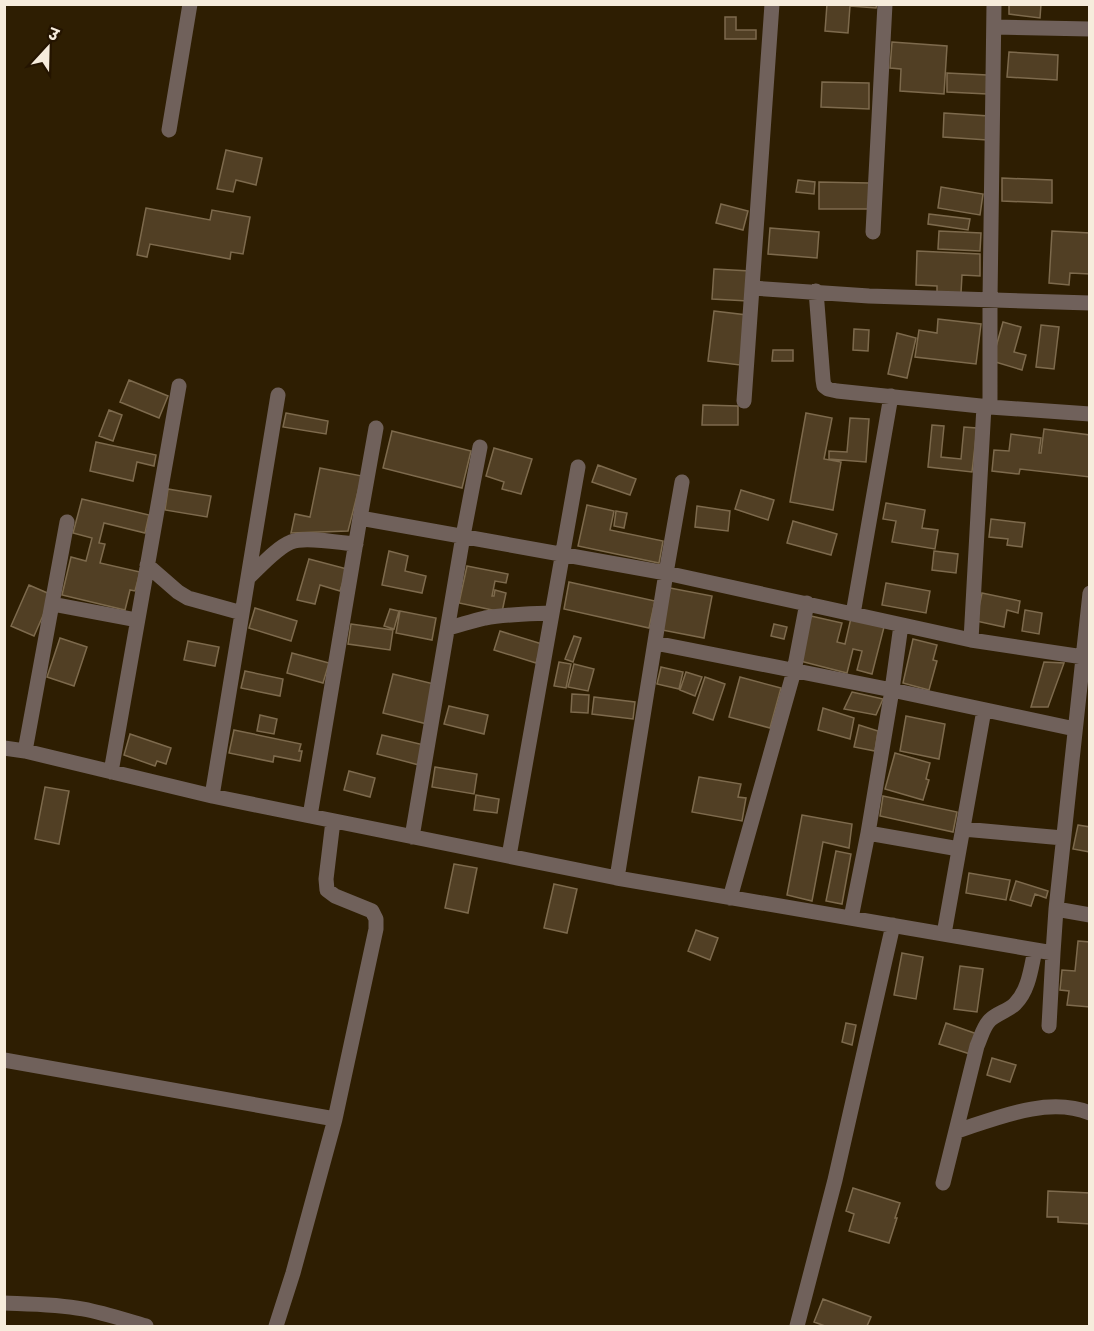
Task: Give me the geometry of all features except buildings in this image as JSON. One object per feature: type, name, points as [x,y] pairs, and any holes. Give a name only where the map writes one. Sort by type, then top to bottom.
[{"type":"street","points":[[169,130],[190,4]]},
{"type":"street","points":[[744,401],[772,4]]},
{"type":"street","points":[[873,231],[885,4]]},
{"type":"street","points":[[971,640],[987,407],[994,4]]},
{"type":"street","points":[[994,27],[1089,29]]},
{"type":"street","points":[[752,288],[869,296],[1089,303]]},
{"type":"street","points":[[816,291],[824,386],[828,389],[987,407],[1089,414]]},
{"type":"street","points":[[111,772],[179,386]]},
{"type":"street","points":[[212,796],[278,395]]},
{"type":"street","points":[[854,614],[891,396]]},
{"type":"street","points":[[310,816],[376,428]]},
{"type":"street","points":[[412,837],[480,447]]},
{"type":"street","points":[[509,856],[578,467]]},
{"type":"street","points":[[617,878],[682,482]]},
{"type":"street","points":[[360,518],[666,573],[971,640],[1086,657]]},
{"type":"street","points":[[25,751],[67,522]]},
{"type":"street","points":[[248,578],[284,545],[292,541],[356,544]]},
{"type":"street","points":[[147,565],[188,598],[242,613]]},
{"type":"street","points":[[1049,1026],[1056,909],[1075,729],[1086,657],[1089,593]]},
{"type":"street","points":[[730,898],[794,671],[807,603]]},
{"type":"street","points":[[52,604],[137,620]]},
{"type":"street","points":[[448,628],[492,617],[551,613]]},
{"type":"street","points":[[851,918],[868,833],[901,625]]},
{"type":"street","points":[[655,643],[1075,729]]},
{"type":"street","points":[[944,934],[984,710]]},
{"type":"street","points":[[4,748],[212,796],[617,878],[1053,953]]},
{"type":"street","points":[[276,1326],[335,1119],[376,929],[376,919],[372,911],[335,896],[327,890],[326,879],[333,820]]},
{"type":"street","points":[[963,829],[1063,838]]},
{"type":"street","points":[[868,833],[959,849]]},
{"type":"street","points":[[1056,909],[1089,915]]},
{"type":"street","points":[[797,1326],[835,1180],[893,925]]},
{"type":"street","points":[[943,1182],[983,1030],[991,1020],[1015,1003],[1024,991],[1035,950]]},
{"type":"street","points":[[4,1060],[335,1119]]},
{"type":"street","points":[[957,1131],[1020,1112],[1038,1109],[1057,1107],[1089,1113]]},
{"type":"street","points":[[4,1303],[83,1309],[146,1326]]}]
